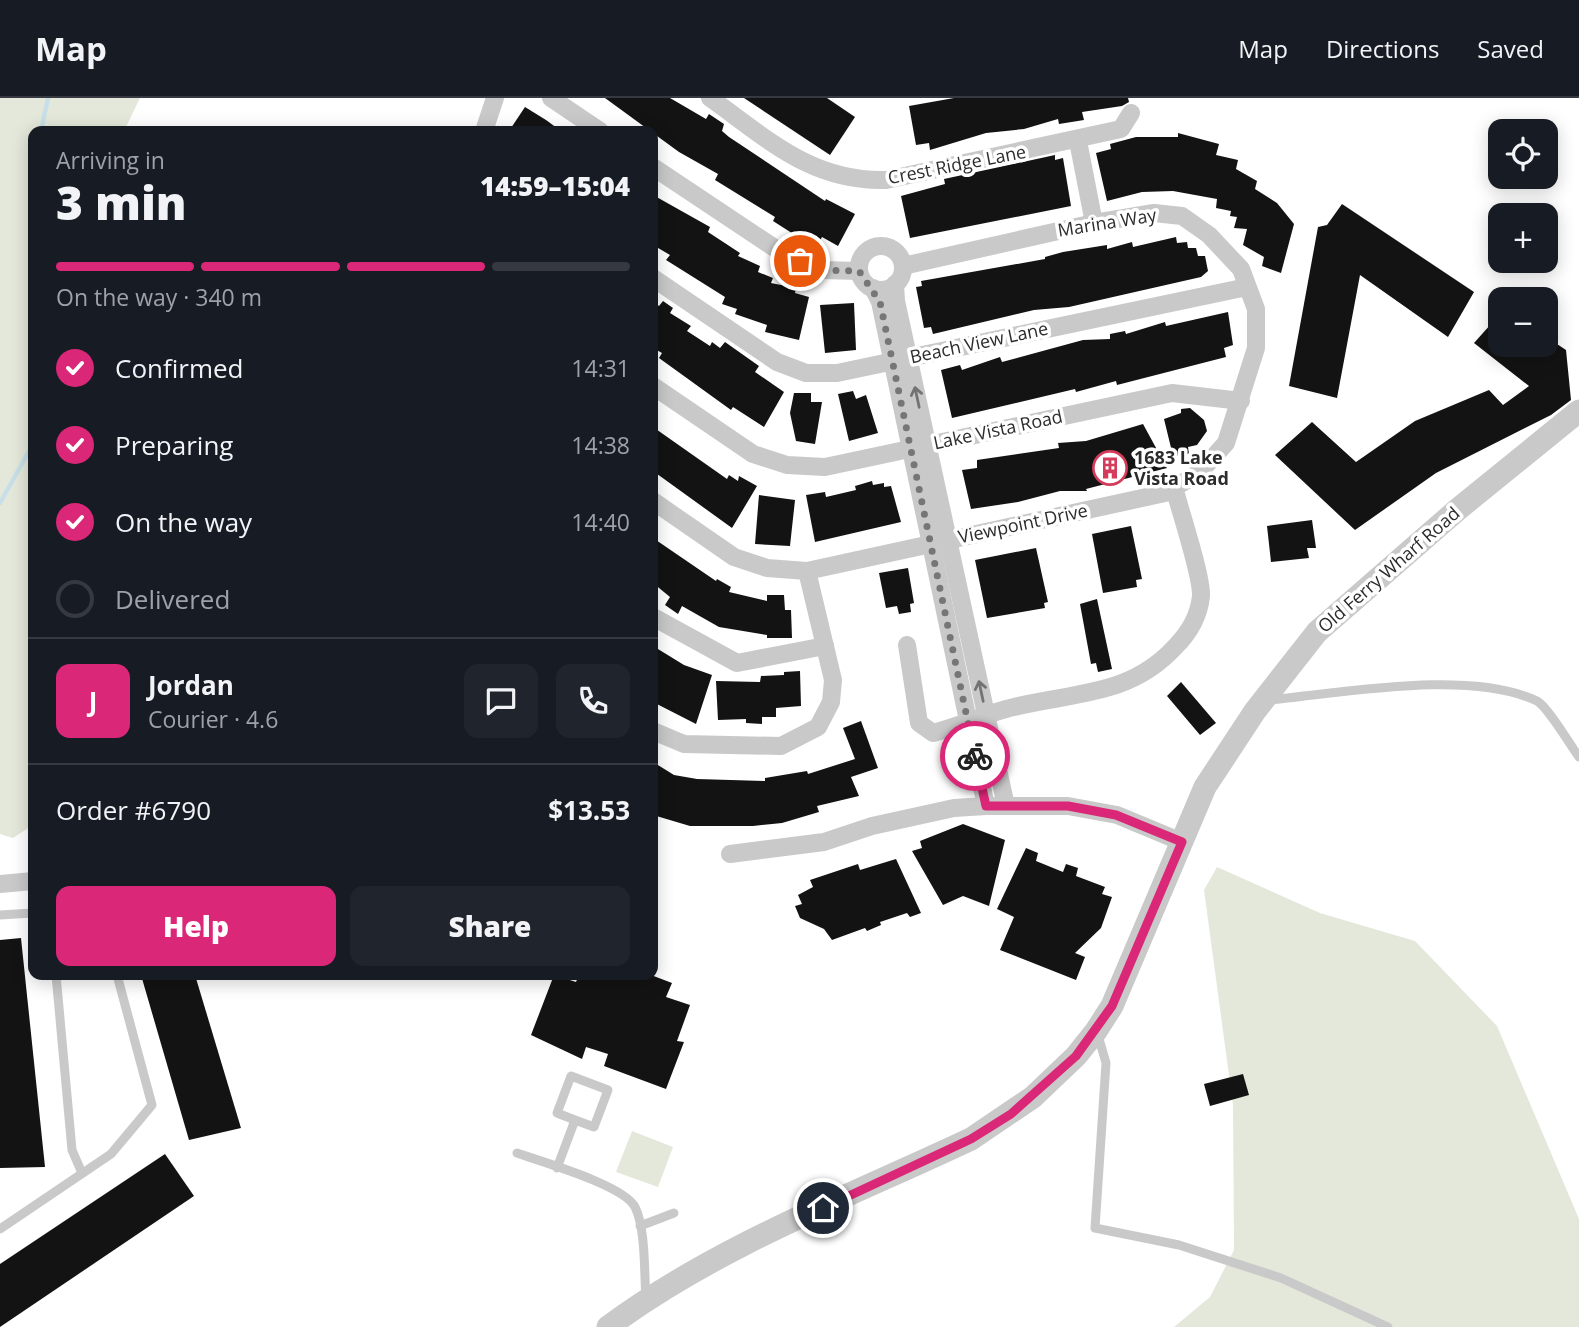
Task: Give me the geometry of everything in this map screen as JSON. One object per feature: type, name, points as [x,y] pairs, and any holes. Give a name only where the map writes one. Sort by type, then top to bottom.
[{"type":"street","points":[[486,126],[495,98]]},
{"type":"street","points":[[551,98],[593,126]]},
{"type":"street","name":"Crest Ridge Lane","points":[[710,98],[794,157],[831,175],[857,180],[886,180],[1078,141],[1121,129],[1131,113]]},
{"type":"street","points":[[1078,141],[1094,223]]},
{"type":"street","points":[[658,170],[779,251],[822,270],[859,271]]},
{"type":"street","name":"Marina Way","points":[[903,266],[1094,223],[1153,213],[1182,216],[1209,235],[1241,270],[1256,309],[1256,348],[1241,401]]},
{"type":"street","points":[[895,284],[888,289],[873,288],[866,284],[859,271],[862,258],[875,247],[890,248],[896,252],[903,266],[895,284],[901,360],[939,542],[969,724],[986,806]]},
{"type":"street","name":"Beach View Lane","points":[[658,281],[777,362],[806,373],[837,373],[1247,287]]},
{"type":"street","points":[[873,288],[901,360]]},
{"type":"street","name":"Lake Vista Road","points":[[658,389],[753,454],[787,466],[825,467],[1172,393],[1241,401]]},
{"type":"street","name":"Viewpoint Drive","points":[[658,504],[734,557],[767,568],[807,571],[1165,493],[1199,472],[1226,443],[1241,401]]},
{"type":"street","name":"Old Ferry Wharf Road","points":[[608,1327],[646,1299],[704,1265],[971,1139],[1032,1097],[1076,1056],[1112,1006],[1205,787],[1264,701],[1317,632],[1467,502],[1579,411]]},
{"type":"street","points":[[907,645],[919,723],[933,733],[969,724],[1011,708],[1111,688],[1137,679],[1163,661],[1186,636],[1198,614],[1201,593],[1174,487]]},
{"type":"street","points":[[939,542],[987,718],[1006,806]]},
{"type":"street","points":[[658,733],[684,744],[781,746],[818,727],[831,702],[833,680],[807,571]]},
{"type":"street","points":[[658,620],[737,663],[825,646]]},
{"type":"street","points":[[730,854],[824,842],[872,826],[954,808],[986,806],[1068,806],[1116,815],[1182,842]]},
{"type":"street","points":[[0,884],[28,881]]},
{"type":"lane","points":[[1264,701],[1440,685],[1478,685],[1539,702],[1579,757]]},
{"type":"lane","points":[[0,915],[28,913]]},
{"type":"lane","points":[[56,980],[72,1150],[82,1173]]},
{"type":"lane","points":[[0,1229],[111,1154],[152,1105],[118,980]]},
{"type":"lane","points":[[1096,1031],[1107,1063],[1095,1228],[1179,1245],[1281,1278],[1388,1327]]},
{"type":"lane","points":[[571,1076],[608,1090],[594,1127],[575,1120],[557,1113],[571,1076]]},
{"type":"lane","points":[[557,1168],[575,1120]]},
{"type":"lane","points":[[517,1153],[626,1196],[636,1208],[640,1226],[646,1299]]},
{"type":"lane","points":[[640,1226],[674,1213]]},
{"type":"shaded area","points":[[0,98],[140,98],[126,126],[28,126],[28,828],[13,838],[0,834]]},
{"type":"shaded area","points":[[1217,867],[1320,913],[1415,941],[1497,1026],[1579,1219],[1579,1327],[1174,1327],[1210,1297],[1234,1250],[1233,1105],[1204,890]]},
{"type":"shaded area","points":[[632,1131],[673,1147],[658,1187],[616,1172]]},
{"type":"building","points":[[605,98],[670,98],[706,119],[709,114],[724,124],[722,131],[729,137],[825,201],[826,199],[855,214],[838,246],[822,237],[818,244],[799,234],[798,237],[773,221],[775,217],[715,180],[718,174],[658,137],[658,126],[643,126]]},
{"type":"building","points":[[744,98],[827,98],[855,117],[830,155]]},
{"type":"building","points":[[954,98],[1128,98],[1129,102],[1122,106],[1082,112],[1084,120],[1059,124],[1058,119],[1024,129],[986,133],[930,150],[929,143],[916,145],[909,106]]},
{"type":"building","points":[[525,107],[554,126],[512,126]]},
{"type":"building","points":[[1178,133],[1219,144],[1216,155],[1238,160],[1236,169],[1257,181],[1255,189],[1277,203],[1294,224],[1281,273],[1262,266],[1264,257],[1243,245],[1247,229],[1234,228],[1237,217],[1230,216],[1231,211],[1216,208],[1217,199],[1173,191],[1142,192],[1107,201],[1096,153],[1111,149],[1110,144],[1136,137],[1178,137]]},
{"type":"building","points":[[1055,155],[1055,160],[1063,158],[1071,206],[910,238],[901,196],[945,184],[944,179]]},
{"type":"building","points":[[658,198],[710,227],[708,232],[740,253],[738,256],[760,266],[758,272],[773,278],[771,283],[796,288],[795,293],[809,297],[799,340],[765,332],[767,325],[735,314],[737,309],[722,304],[725,297],[666,260],[670,255],[658,248]]},
{"type":"building","points":[[1342,204],[1474,292],[1448,337],[1360,275],[1337,398],[1289,386],[1318,227],[1327,225]]},
{"type":"building","points":[[1176,237],[1177,243],[1187,242],[1188,248],[1196,248],[1198,256],[1205,256],[1208,271],[1201,277],[1069,307],[1034,310],[933,334],[931,327],[924,328],[916,287],[922,286],[921,281],[1045,259],[1063,252],[1107,245],[1107,249],[1132,242],[1133,247]]},
{"type":"building","points":[[663,301],[673,308],[670,313],[691,326],[687,331],[710,346],[712,342],[720,348],[725,342],[759,366],[755,372],[784,392],[764,427],[733,407],[731,410],[659,358],[662,353],[658,351],[659,306]]},
{"type":"building","points":[[854,303],[856,350],[825,353],[820,305]]},
{"type":"building","points":[[1228,312],[1233,345],[1224,348],[1226,357],[1117,385],[1116,381],[1076,392],[1075,389],[952,418],[941,370],[960,365],[962,370],[1000,357],[1002,362],[1083,340],[1110,339],[1110,334],[1125,331],[1126,334],[1165,322],[1166,326]]},
{"type":"building","points":[[1488,327],[1488,354],[1474,343]]},
{"type":"building","points":[[1558,345],[1566,350],[1571,400],[1551,415],[1436,473],[1355,530],[1275,455],[1312,422],[1356,462],[1415,421],[1489,390],[1503,405],[1529,386],[1492,357],[1558,357]]},
{"type":"building","points":[[853,391],[856,399],[866,395],[878,433],[849,441],[838,394]]},
{"type":"building","points":[[794,393],[811,393],[811,402],[822,402],[815,444],[796,441],[790,413]]},
{"type":"building","points":[[1190,408],[1204,420],[1207,431],[1197,445],[1188,447],[1189,454],[1173,456],[1164,419],[1181,413],[1181,409]]},
{"type":"building","points":[[1143,424],[1167,468],[1086,489],[1087,491],[1060,491],[1018,502],[971,509],[962,470],[977,468],[977,460],[1059,448],[1058,443],[1086,441]]},
{"type":"building","points":[[658,431],[727,479],[729,475],[738,481],[739,476],[757,486],[732,528],[658,475]]},
{"type":"building","points":[[872,481],[873,485],[884,483],[884,487],[891,486],[901,522],[815,542],[806,495],[825,492],[826,497],[856,490],[855,486]]},
{"type":"building","points":[[759,495],[795,500],[790,546],[755,544]]},
{"type":"building","points":[[1312,520],[1316,548],[1307,548],[1309,558],[1271,562],[1267,526]]},
{"type":"building","points":[[1131,526],[1142,579],[1136,580],[1137,587],[1103,593],[1092,534]]},
{"type":"building","points":[[658,541],[716,581],[717,579],[731,587],[729,592],[767,601],[767,595],[784,595],[785,610],[791,610],[792,638],[767,638],[767,635],[719,627],[682,606],[678,614],[665,605],[670,597],[658,587]]},
{"type":"building","points":[[1036,548],[1048,602],[1044,603],[1045,608],[987,618],[975,560]]},
{"type":"building","points":[[908,568],[914,603],[910,604],[911,612],[899,614],[897,606],[886,608],[879,573]]},
{"type":"building","points":[[1097,599],[1112,669],[1098,672],[1096,663],[1091,664],[1080,604]]},
{"type":"building","points":[[658,649],[684,665],[712,675],[696,724],[658,705]]},
{"type":"building","points":[[800,671],[801,706],[776,708],[776,717],[762,717],[762,724],[746,723],[746,719],[718,720],[716,681],[760,682],[761,676]]},
{"type":"building","points":[[1181,682],[1216,723],[1200,735],[1167,696]]},
{"type":"building","points":[[861,721],[878,768],[851,777],[859,796],[817,806],[819,812],[782,823],[753,826],[690,826],[658,816],[658,765],[674,775],[697,779],[765,781],[765,778],[807,771],[808,774],[855,759],[843,728]]},
{"type":"building","points":[[963,824],[1005,840],[989,906],[963,896],[943,905],[912,851],[922,848],[920,841]]},
{"type":"building","points":[[1026,848],[1038,853],[1036,861],[1063,872],[1066,864],[1078,868],[1076,876],[1105,887],[1102,894],[1112,897],[1101,928],[1075,953],[1085,957],[1076,980],[1000,950],[1014,917],[997,909]]},
{"type":"building","points":[[896,859],[921,913],[910,917],[907,913],[880,922],[881,925],[867,931],[865,928],[832,940],[824,929],[800,918],[795,906],[802,904],[798,895],[813,887],[810,880],[858,864],[860,870]]},
{"type":"building","points":[[21,938],[45,1167],[0,1168],[0,940]]},
{"type":"building","points":[[658,978],[672,983],[666,997],[690,1005],[677,1041],[684,1042],[666,1089],[604,1066],[608,1054],[586,1047],[582,1059],[531,1035],[552,980],[576,982],[658,980]]},
{"type":"building","points":[[142,980],[197,980],[241,1128],[189,1140]]},
{"type":"building","points":[[1243,1074],[1249,1095],[1210,1106],[1204,1084]]},
{"type":"building","points":[[165,1154],[194,1196],[0,1327],[0,1264]]},
{"type":"waterway","points":[[42,126],[48,98]]},
{"type":"waterway","points":[[0,503],[28,453]]},
{"type":"way so far","points":[[800,261],[822,270],[859,271],[880,302],[975,756]]},
{"type":"place","name":"1683 Lake Vista Road","points":[[1110,468]]},
{"type":"route","points":[[823,1208],[971,1139],[1011,1114],[1076,1056],[1112,1006],[1182,842],[1116,815],[1068,806],[986,806],[975,756]]}]
